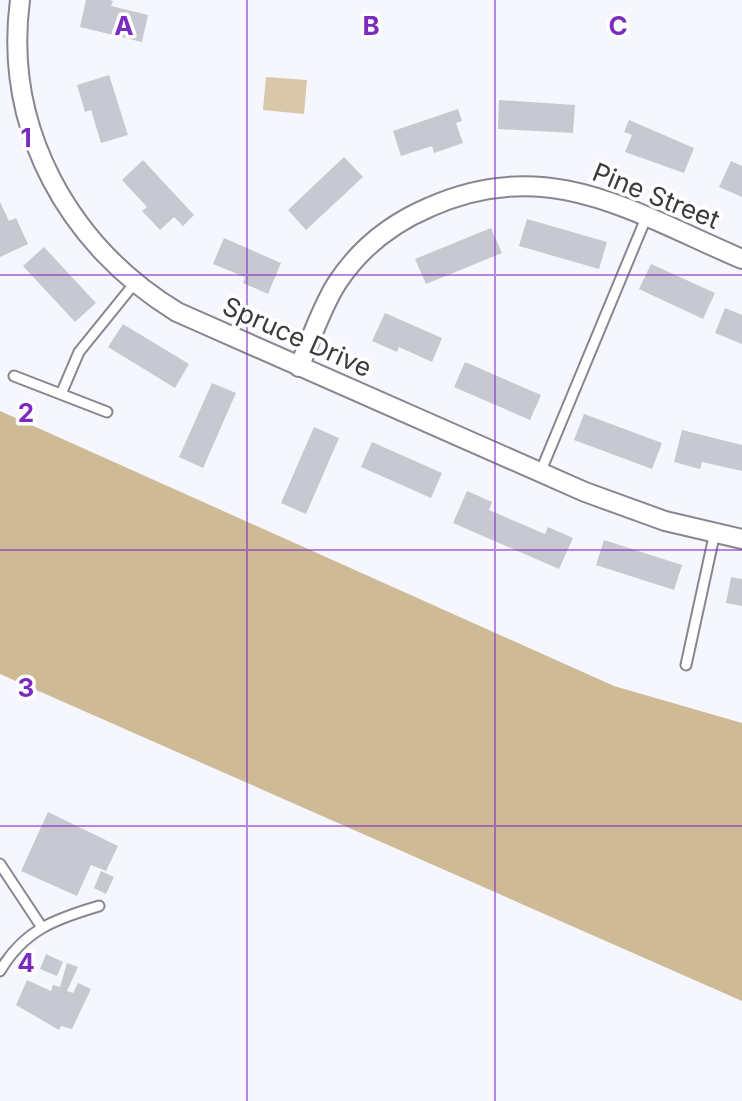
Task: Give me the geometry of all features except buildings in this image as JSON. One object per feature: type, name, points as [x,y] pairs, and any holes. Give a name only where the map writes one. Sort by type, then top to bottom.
[{"type":"street","name":"Spruce Drive","points":[[20,0],[19,74],[28,125],[62,204],[95,245],[134,284],[177,312],[540,473],[665,521],[742,539]]},
{"type":"street","name":"Pine Street","points":[[299,367],[336,284],[369,243],[406,217],[455,195],[492,186],[530,184],[569,189],[742,259]]},
{"type":"lane","points":[[540,473],[646,218]]},
{"type":"lane","points":[[61,394],[79,352],[134,284]]},
{"type":"lane","points":[[14,376],[107,412]]},
{"type":"lane","points":[[686,665],[715,532]]},
{"type":"lane","points":[[0,864],[41,926]]},
{"type":"lane","points":[[0,971],[12,951],[41,926],[99,906]]},
{"type":"shaded area","points":[[266,77],[307,80],[304,114],[263,110]]},
{"type":"shaded area","points":[[0,411],[614,686],[742,723],[742,1001],[0,674]]}]
